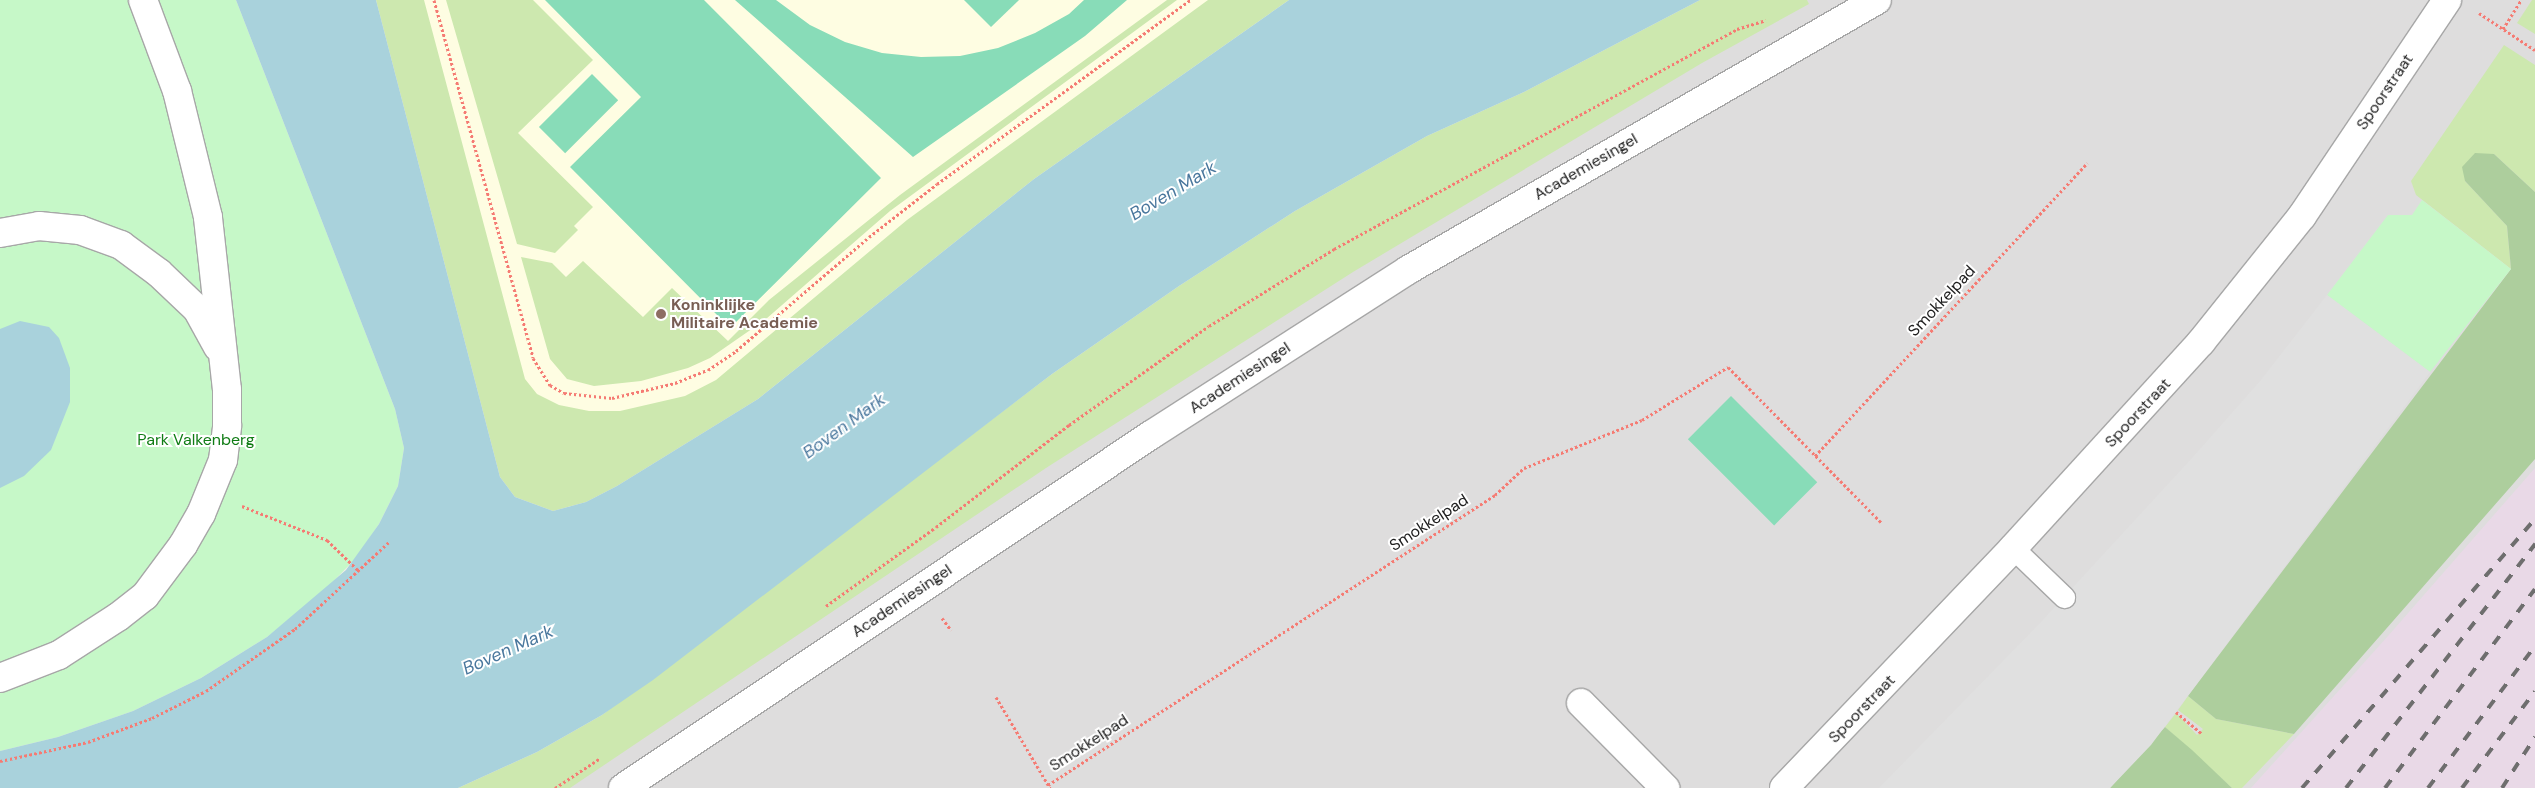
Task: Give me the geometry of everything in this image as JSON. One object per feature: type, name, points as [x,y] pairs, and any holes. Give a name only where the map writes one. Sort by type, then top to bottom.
[{"type":"street","points":[[0,678],[59,655],[118,617],[145,596],[183,545],[212,494],[223,460],[227,426],[223,357],[208,216],[195,159],[176,91],[144,0]]},
{"type":"street","name":"Academiesingel","points":[[623,788],[1151,435],[1400,276],[1877,0]]},
{"type":"street","name":"Spoorstraat","points":[[1784,788],[2013,548],[2164,386],[2269,259],[2447,0]]},
{"type":"street","points":[[0,233],[39,226],[80,230],[121,245],[160,273],[197,309],[223,357]]},
{"type":"street","points":[[1581,703],[1665,788]]},
{"type":"lane","points":[[2013,548],[2064,596]]},
{"type":"path","points":[[434,0],[533,358],[550,385],[564,393],[612,398],[675,383],[708,370],[736,351],[869,237],[937,184],[1190,0]]},
{"type":"path","points":[[2503,29],[2521,0]]},
{"type":"path","points":[[2474,10],[2535,50]]},
{"type":"path","points":[[824,608],[936,528],[1069,425],[1209,326],[1334,249],[1520,150],[1737,29],[1768,19]]},
{"type":"path","name":"Smokkelpad","points":[[1815,456],[2087,163]]},
{"type":"path","name":"Smokkelpad","points":[[1049,786],[1495,495],[1524,468],[1642,420],[1728,367],[1882,524]]},
{"type":"path","points":[[212,494],[327,540],[359,571]]},
{"type":"path","points":[[0,761],[88,742],[130,727],[190,701],[260,657],[359,571],[390,541]]},
{"type":"path","points":[[996,697],[1049,786]]},
{"type":"path","points":[[2176,712],[2201,733]]},
{"type":"path","points":[[555,788],[603,756]]},
{"type":"shaded area","name":"Koninklijke Militaire Academie","points":[[376,0],[1289,0],[1034,179],[758,399],[568,508]]},
{"type":"shaded area","points":[[1759,0],[2535,0],[2535,788],[528,788]]},
{"type":"shaded area","points":[[2327,295],[2430,372],[2151,745],[2110,788],[1879,788],[2042,621],[2193,457],[2261,380]]},
{"type":"shaded area","points":[[2535,468],[2535,788],[2251,788],[2388,636]]},
{"type":"green space","name":"Park Valkenberg","points":[[0,0],[236,0],[395,409],[404,448],[398,486],[379,524],[355,559],[322,593],[267,637],[201,678],[133,711],[58,737],[0,751]]},
{"type":"green space","points":[[376,0],[424,0],[525,379],[537,394],[559,405],[589,411],[620,411],[685,396],[716,380],[907,220],[1208,0],[1289,0],[1034,179],[758,399],[617,486],[586,502],[553,511],[515,497],[500,477]]},
{"type":"green space","points":[[446,0],[533,0],[593,60],[518,133],[593,207],[574,226],[578,230],[555,253],[517,244]]},
{"type":"green space","points":[[545,0],[704,0],[881,178],[730,328],[570,167],[641,97]]},
{"type":"green space","points":[[735,0],[776,0],[810,25],[845,42],[882,53],[921,57],[960,56],[998,48],[1035,33],[1069,14],[1084,0],[1127,0],[1085,36],[913,157]]},
{"type":"green space","points":[[964,0],[1019,0],[991,27]]},
{"type":"green space","points":[[1167,0],[1177,0],[890,211],[766,319],[710,358],[688,368],[641,381],[594,386],[567,379],[550,359],[521,257],[552,263],[566,277],[583,261],[643,317],[672,288],[728,341],[769,300],[900,195]]},
{"type":"green space","points":[[1700,0],[1807,0],[1809,4],[1702,63],[1353,272],[1046,468],[570,788],[458,788],[537,752],[602,715],[1052,374],[1179,286],[1295,211],[1427,136],[1524,92]]},
{"type":"green space","points":[[2532,0],[2535,0],[2535,34],[2517,23]]},
{"type":"green space","points":[[2504,45],[2535,65],[2535,192],[2494,154],[2465,181],[2507,226],[2511,269],[2416,195],[2411,181]]},
{"type":"green space","points":[[592,74],[618,100],[565,153],[539,127]]},
{"type":"green space","points":[[2475,153],[2494,154],[2535,192],[2535,459],[2294,734],[2216,719],[2188,696],[2511,269],[2507,226],[2465,181],[2462,167]]},
{"type":"green space","points":[[2422,200],[2511,269],[2430,372],[2327,295],[2388,215],[2412,215]]},
{"type":"green space","points":[[1731,396],[1817,482],[1774,525],[1688,439]]},
{"type":"green space","points":[[2188,696],[2216,719],[2294,734],[2242,788],[2232,788],[2165,727],[2176,713],[2197,735],[2203,729],[2178,710]]},
{"type":"green space","points":[[2165,727],[2192,750],[2232,788],[2110,788]]},
{"type":"water","name":"Boven Mark","points":[[236,0],[376,0],[500,477],[515,497],[553,511],[586,502],[617,486],[758,399],[1034,179],[1289,0],[1700,0],[1524,92],[1427,136],[1295,211],[1179,286],[1052,374],[653,680],[602,715],[537,752],[458,788],[0,788],[0,751],[58,737],[133,711],[201,678],[267,637],[346,570],[379,524],[398,486],[404,448],[395,409]]},
{"type":"water","points":[[20,321],[49,327],[59,338],[70,368],[70,402],[51,450],[24,476],[0,488],[0,329]]},
{"type":"railway","points":[[2302,788],[2535,519]]},
{"type":"railway","points":[[2346,788],[2535,544]]},
{"type":"railway","points":[[2385,788],[2535,589]]},
{"type":"railway","points":[[2428,788],[2535,646]]},
{"type":"railway","points":[[2462,788],[2535,691]]},
{"type":"railway","points":[[2502,788],[2535,737]]},
{"type":"place","name":"Koninklijke Militaire Academie","points":[[661,314]]}]
